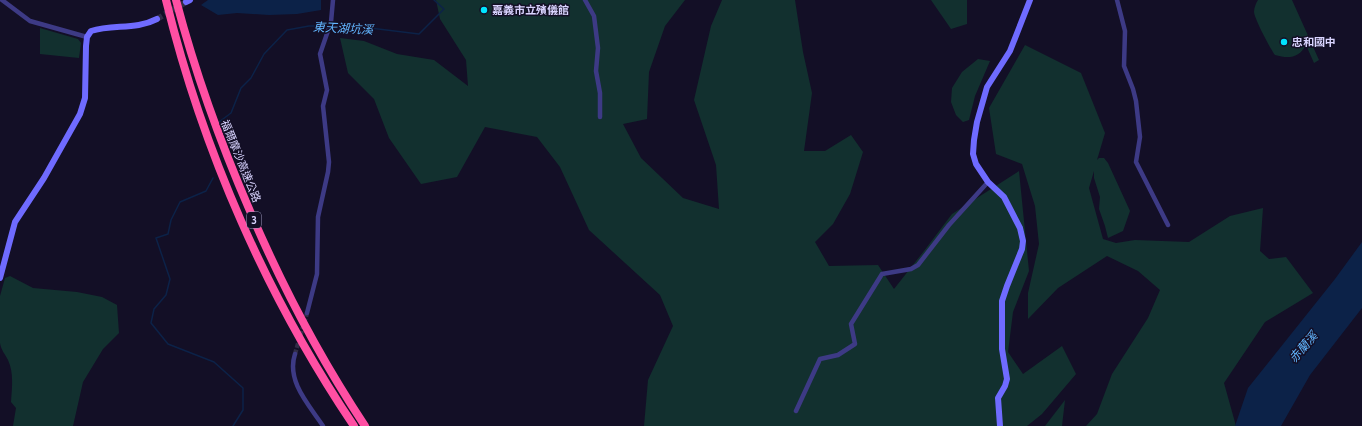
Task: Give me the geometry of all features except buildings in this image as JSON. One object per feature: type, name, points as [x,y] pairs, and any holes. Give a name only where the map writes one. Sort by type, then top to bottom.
[{"type":"highway","name":"福爾摩沙高速公路","points":[[166,0],[187,74],[218,167],[256,254],[293,326],[334,397],[354,426]]},
{"type":"highway","name":"福爾摩沙高速公路","points":[[176,0],[187,42],[212,118],[229,162],[269,255],[342,392],[365,426]]},
{"type":"street","points":[[2,0],[30,21],[87,38]]},
{"type":"street","points":[[306,312],[317,274],[318,216],[329,162],[324,106],[327,90],[320,54],[331,22],[333,0]]},
{"type":"street","points":[[585,0],[594,16],[598,48],[596,71],[600,93],[600,117]]},
{"type":"street","points":[[1000,426],[998,398],[1007,379],[1002,349],[1002,301],[1022,249],[1023,241],[1020,228],[1004,197],[988,182],[976,164],[973,154],[977,122],[987,87],[1010,51],[1030,0]]},
{"type":"street","points":[[1117,0],[1125,31],[1124,66],[1136,101],[1140,137],[1136,162],[1168,225]]},
{"type":"street","points":[[0,278],[15,222],[44,178],[80,114],[85,98],[87,38],[91,31],[100,28],[147,25],[157,19]]},
{"type":"street","points":[[796,411],[820,359],[838,355],[855,344],[852,324],[882,274],[911,269],[918,266],[948,225],[988,182]]},
{"type":"street","points":[[295,354],[292,368],[296,385],[323,426]]},
{"type":"green space","points":[[436,0],[685,0],[665,26],[649,72],[647,119],[623,124],[641,158],[683,198],[719,209],[716,165],[694,100],[711,26],[722,0],[795,0],[803,52],[812,93],[804,151],[825,151],[851,135],[863,152],[850,194],[833,224],[815,242],[829,266],[878,265],[894,289],[952,214],[1019,171],[1029,271],[1013,312],[1008,352],[1023,374],[1062,346],[1076,374],[1042,414],[1027,426],[644,426],[648,380],[673,326],[660,295],[589,230],[560,167],[537,137],[485,127],[457,177],[421,184],[389,138],[374,99],[348,73],[340,38],[364,41],[397,54],[434,60],[468,86],[466,60],[440,19]]},
{"type":"green space","points":[[931,0],[967,0],[967,24],[951,29]]},
{"type":"green space","points":[[1258,0],[1292,0],[1319,60],[1314,63],[1306,45],[1297,55],[1285,57],[1275,55],[1255,16],[1254,9]]},
{"type":"green space","points":[[40,28],[78,39],[81,43],[79,58],[40,54]]},
{"type":"green space","points":[[1025,45],[1081,73],[1105,133],[1097,160],[1099,158],[1104,158],[1108,163],[1130,211],[1123,231],[1108,238],[1099,209],[1100,197],[1094,178],[1094,171],[1089,188],[1103,239],[1116,243],[1135,240],[1189,242],[1230,216],[1263,208],[1260,251],[1269,259],[1286,257],[1313,293],[1265,322],[1224,383],[1236,426],[1086,426],[1097,414],[1112,374],[1148,318],[1160,290],[1138,271],[1107,256],[1058,288],[1028,319],[1028,293],[1039,244],[1035,206],[1022,164],[996,154],[989,108]]},
{"type":"green space","points":[[978,59],[990,61],[975,96],[969,120],[963,122],[956,115],[951,102],[952,88],[962,72]]},
{"type":"green space","points":[[10,276],[33,288],[77,292],[102,297],[117,305],[119,333],[103,349],[83,382],[73,426],[13,426],[16,408],[11,402],[11,370],[0,343],[0,296],[5,278]]},
{"type":"green space","points":[[1065,400],[1062,426],[1045,426]]},
{"type":"water","points":[[208,0],[321,0],[321,10],[297,14],[269,15],[237,13],[218,15],[201,5]]},
{"type":"water","name":"赤蘭溪","points":[[1362,242],[1362,308],[1310,375],[1281,426],[1235,426],[1248,388],[1335,279]]},
{"type":"waterway","name":"東天湖坑溪","points":[[332,26],[362,27],[419,34],[444,9],[434,0]]},
{"type":"waterway","name":"東天湖坑溪","points":[[219,122],[231,113],[241,88],[251,78],[264,54],[287,30],[309,26],[328,26]]},
{"type":"waterway","name":"東天湖坑溪","points":[[213,178],[206,191],[180,202],[171,220],[168,234],[156,238],[170,279],[166,295],[154,309],[151,323],[168,344],[214,362],[243,388],[243,410],[233,426]]},
{"type":"tunnel","points":[[157,19],[186,2]]},
{"type":"tunnel","points":[[295,354],[307,313]]},
{"type":"place","name":"嘉義市立殯儀館","points":[[484,10]]},
{"type":"place","name":"忠和國中","points":[[1284,42]]}]
